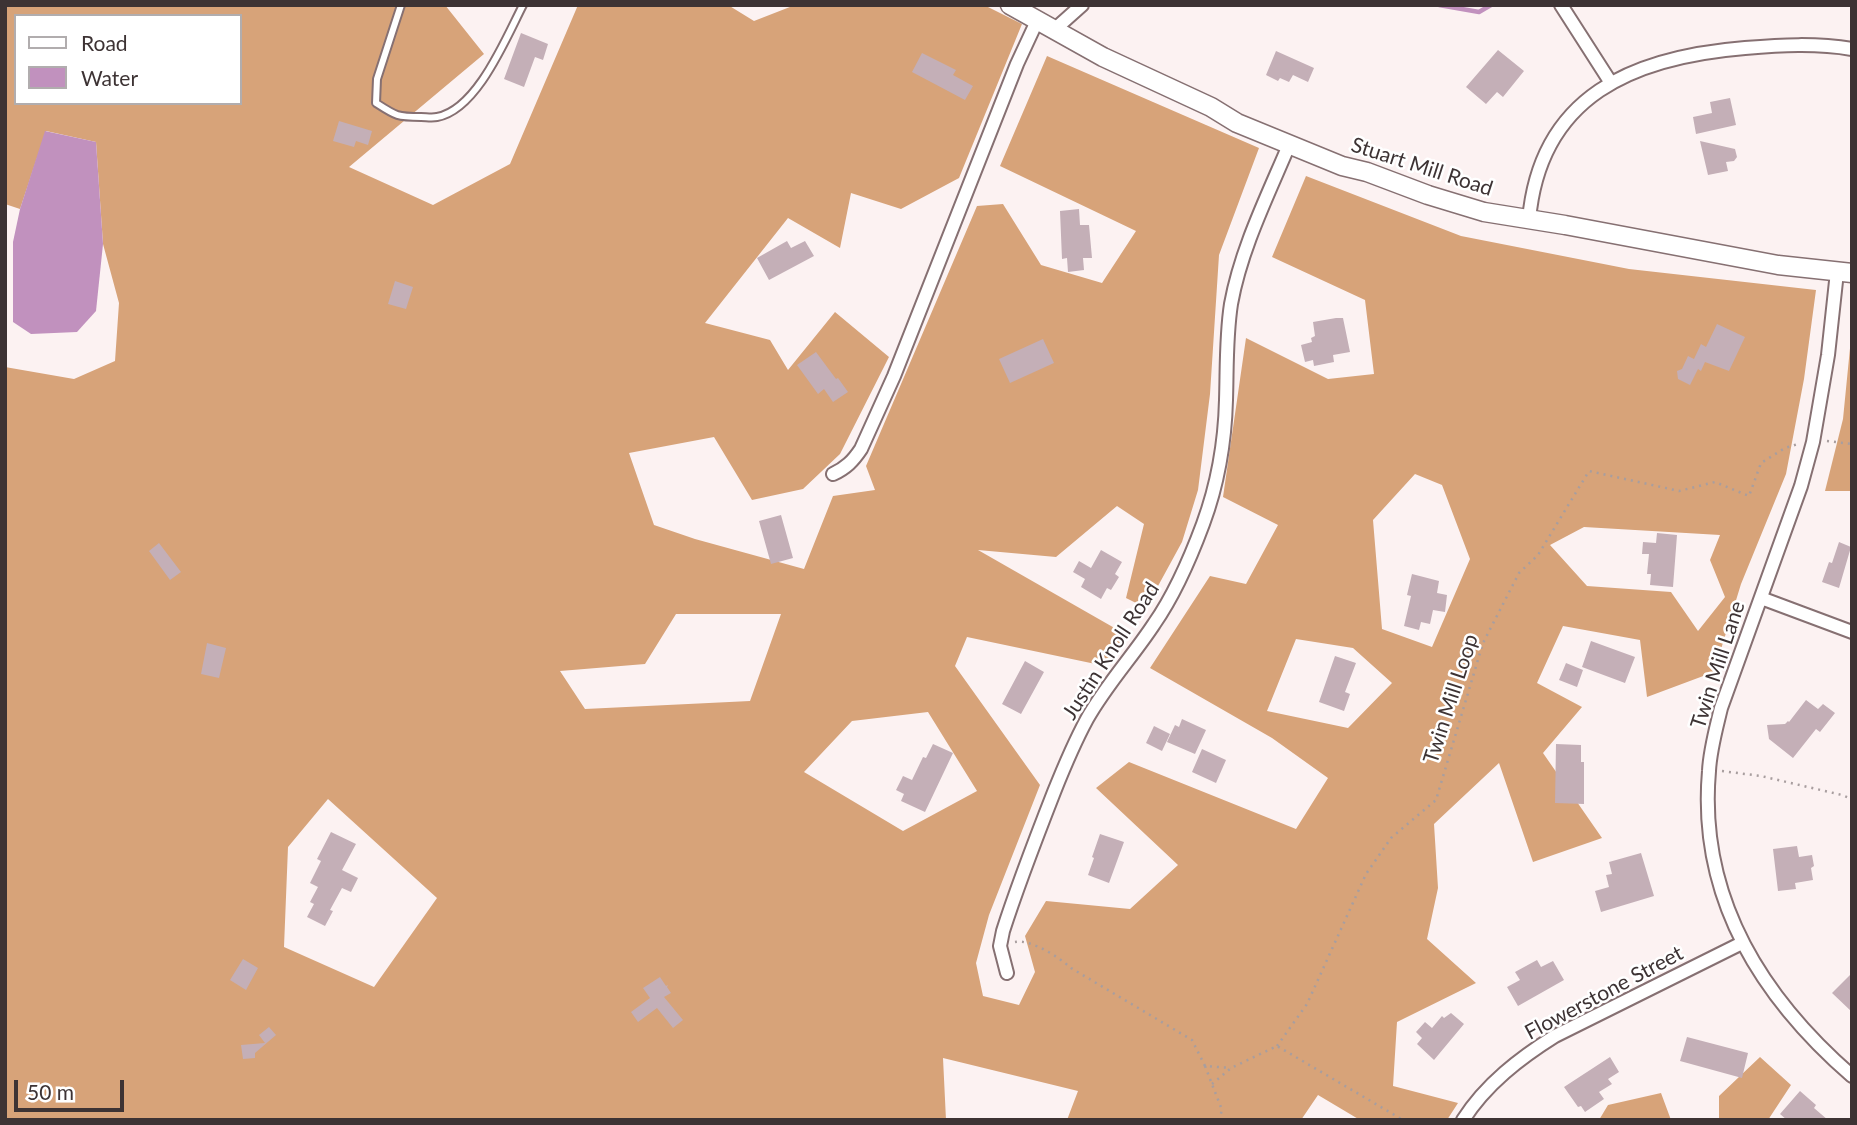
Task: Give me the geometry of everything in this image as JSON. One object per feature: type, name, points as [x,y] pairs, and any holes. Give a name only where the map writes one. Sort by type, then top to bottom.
[{"type":"main road","name":"Stuart Mill Road","points":[[1010,5],[1103,57],[1211,107],[1237,123],[1342,166],[1367,172],[1439,199],[1484,212],[1778,265],[1845,272]]},
{"type":"street","points":[[1054,30],[1082,5]]},
{"type":"street","points":[[1561,5],[1611,83]]},
{"type":"street","points":[[833,474],[854,460],[861,449],[898,364],[1017,64],[1037,21]]},
{"type":"street","points":[[1529,220],[1536,175],[1546,152],[1561,127],[1577,109],[1611,83],[1675,58],[1708,51],[1796,44],[1852,49]]},
{"type":"street","name":"Justin Knoll Road","points":[[1000,946],[1032,847],[1074,744],[1107,688],[1155,624],[1174,592],[1205,520],[1220,453],[1226,401],[1231,306],[1247,245],[1289,145]]},
{"type":"street","name":"Twin Mill Lane","points":[[1845,272],[1814,438],[1801,486],[1721,708],[1709,768],[1707,806],[1716,874],[1725,904],[1742,943],[1757,970],[1803,1029],[1852,1076]]},
{"type":"street","points":[[1761,598],[1852,632]]},
{"type":"street","name":"Flowerstone Street","points":[[1463,1120],[1487,1090],[1509,1069],[1555,1036],[1742,943]]},
{"type":"street","points":[[1000,946],[1007,972]]},
{"type":"lane","points":[[401,5],[377,79],[376,103],[397,117],[438,117],[460,106],[474,93],[523,5]]},
{"type":"path","points":[[1814,438],[1852,444]]},
{"type":"path","name":"Twin Mill Loop","points":[[1277,1046],[1307,1004],[1366,874],[1391,838],[1436,800],[1483,643],[1519,573],[1538,555],[1589,471],[1678,491],[1715,482],[1749,496],[1761,463],[1785,449],[1814,438]]},
{"type":"path","points":[[1709,768],[1761,776],[1852,799]]},
{"type":"path","points":[[1000,946],[1022,941],[1058,957],[1071,968],[1192,1040],[1222,1110],[1219,1120]]},
{"type":"path","points":[[1212,1084],[1231,1068],[1277,1046],[1403,1120]]},
{"type":"path","points":[[1205,1066],[1231,1068]]},
{"type":"shaded area","points":[[5,5],[445,5],[484,54],[349,167],[433,205],[510,164],[578,5],[728,5],[754,21],[795,5],[984,5],[1022,24],[959,178],[901,209],[851,193],[840,248],[788,218],[705,323],[770,340],[788,370],[835,312],[889,357],[840,454],[803,489],[752,500],[714,437],[629,453],[654,525],[804,569],[833,496],[875,490],[866,466],[977,206],[1003,204],[1041,265],[1102,283],[1136,231],[1000,166],[1047,56],[1259,148],[1219,255],[1210,394],[1198,490],[1182,542],[1146,608],[1126,598],[1144,524],[1117,506],[1056,557],[978,550],[1125,634],[1105,666],[967,637],[955,666],[1040,785],[989,915],[976,963],[983,996],[1019,1005],[1035,972],[1025,936],[1046,901],[1130,909],[1178,865],[1096,788],[1129,762],[1296,829],[1328,778],[1272,738],[1150,668],[1210,576],[1246,584],[1278,525],[1223,497],[1246,338],[1328,379],[1374,374],[1365,300],[1272,257],[1306,176],[1461,236],[1629,269],[1816,290],[1804,379],[1786,474],[1741,584],[1714,672],[1647,697],[1640,640],[1563,626],[1537,683],[1582,707],[1543,753],[1602,838],[1533,862],[1499,763],[1434,824],[1438,888],[1427,939],[1476,983],[1397,1022],[1393,1086],[1458,1103],[1447,1120],[1360,1120],[1318,1095],[1301,1120],[1067,1120],[1078,1091],[943,1058],[946,1120],[5,1120],[5,367],[74,379],[115,361],[119,303],[103,244],[96,142],[46,131],[20,209],[5,204]],"holes":[[[1415,474],[1442,485],[1470,559],[1432,647],[1382,629],[1373,520]],[[1584,527],[1720,535],[1710,560],[1725,597],[1698,631],[1671,592],[1587,586],[1550,545]],[[676,614],[781,614],[750,701],[585,709],[560,671],[645,664]],[[1296,639],[1353,648],[1392,683],[1348,728],[1267,711]],[[928,712],[977,791],[903,831],[804,772],[852,721]],[[328,799],[437,898],[374,987],[284,947],[288,847]]]},
{"type":"shaded area","points":[[1852,328],[1852,491],[1825,491],[1843,419]]},
{"type":"shaded area","points":[[1760,1057],[1791,1085],[1768,1120],[1719,1120],[1719,1096]]},
{"type":"shaded area","points":[[1661,1093],[1671,1120],[1599,1120],[1608,1105]]},
{"type":"water","points":[[45,131],[96,142],[103,244],[96,311],[77,332],[31,334],[13,322],[13,242],[20,209]]},
{"type":"building","points":[[521,33],[548,44],[543,60],[535,57],[524,87],[504,79]]},
{"type":"building","points":[[1498,50],[1524,71],[1503,97],[1497,92],[1486,104],[1466,87]]},
{"type":"building","points":[[1276,51],[1314,68],[1308,82],[1293,75],[1289,82],[1280,78],[1278,81],[1266,75]]},
{"type":"building","points":[[922,53],[956,70],[953,75],[973,86],[965,100],[912,72]]},
{"type":"building","points":[[1730,98],[1736,125],[1696,134],[1693,117],[1712,113],[1710,102]]},
{"type":"building","points":[[339,121],[372,131],[368,145],[356,141],[354,147],[333,141]]},
{"type":"building","points":[[1700,141],[1735,149],[1737,157],[1734,161],[1726,162],[1728,171],[1708,175]]},
{"type":"building","points":[[1079,209],[1080,225],[1089,225],[1092,258],[1083,258],[1084,270],[1068,272],[1067,258],[1062,259],[1060,211]]},
{"type":"building","points":[[787,241],[791,248],[805,241],[814,256],[769,280],[757,258]]},
{"type":"building","points":[[395,281],[413,287],[406,309],[388,304]]},
{"type":"building","points":[[1343,318],[1350,352],[1333,355],[1334,362],[1314,366],[1313,360],[1305,362],[1301,345],[1312,342],[1311,338],[1315,336],[1313,322]]},
{"type":"building","points":[[1717,324],[1745,337],[1729,371],[1705,362],[1690,385],[1678,379],[1677,371],[1682,369],[1688,356],[1694,359],[1701,344],[1706,347]]},
{"type":"building","points":[[1043,339],[1054,363],[1010,383],[999,359]]},
{"type":"building","points":[[816,352],[848,392],[833,402],[824,389],[818,394],[797,365]]},
{"type":"building","points":[[781,515],[793,558],[771,564],[759,521]]},
{"type":"building","points":[[1657,533],[1677,535],[1673,587],[1650,585],[1651,574],[1647,574],[1649,554],[1642,554],[1643,542],[1656,543]]},
{"type":"building","points":[[1839,542],[1851,547],[1839,588],[1822,582]]},
{"type":"building","points":[[159,543],[181,572],[170,580],[149,551]]},
{"type":"building","points":[[1101,550],[1122,562],[1115,574],[1119,577],[1111,590],[1107,588],[1101,599],[1081,587],[1085,579],[1073,572],[1079,561],[1091,568]]},
{"type":"building","points":[[1412,574],[1439,581],[1437,593],[1447,595],[1445,612],[1433,610],[1430,624],[1421,622],[1419,630],[1404,626],[1411,596],[1407,595]]},
{"type":"building","points":[[1591,641],[1635,657],[1625,683],[1582,667]]},
{"type":"building","points":[[207,643],[226,648],[219,678],[201,674]]},
{"type":"building","points":[[1335,656],[1356,663],[1345,692],[1350,694],[1344,711],[1319,702]]},
{"type":"building","points":[[1025,661],[1044,672],[1021,714],[1002,704]]},
{"type":"building","points":[[1566,663],[1583,670],[1577,687],[1559,680]]},
{"type":"building","points":[[1806,700],[1818,709],[1823,704],[1835,713],[1820,732],[1816,729],[1793,758],[1769,739],[1767,725],[1789,722]]},
{"type":"building","points":[[1182,719],[1206,730],[1195,754],[1167,742],[1175,725],[1179,727]]},
{"type":"building","points":[[1154,726],[1170,734],[1162,751],[1146,743]]},
{"type":"building","points":[[933,744],[953,753],[925,812],[901,801],[904,794],[896,790],[903,776],[912,780]]},
{"type":"building","points":[[1556,744],[1581,745],[1581,762],[1584,762],[1584,804],[1555,803]]},
{"type":"building","points":[[1202,749],[1226,760],[1216,783],[1192,772]]},
{"type":"building","points":[[331,832],[356,844],[342,870],[358,878],[351,892],[342,888],[325,926],[307,917],[314,904],[310,902],[318,887],[310,883],[321,861],[317,859]]},
{"type":"building","points":[[1100,834],[1124,842],[1109,883],[1088,875]]},
{"type":"building","points":[[1797,846],[1799,857],[1812,855],[1813,880],[1795,883],[1796,889],[1778,891],[1773,849]]},
{"type":"building","points":[[1641,853],[1654,896],[1601,912],[1595,891],[1609,887],[1606,875],[1612,874],[1609,862]]},
{"type":"building","points":[[243,959],[258,968],[246,990],[230,980]]},
{"type":"building","points":[[1537,960],[1541,967],[1553,961],[1564,980],[1518,1006],[1507,987],[1520,980],[1515,972]]},
{"type":"building","points":[[1852,973],[1852,1012],[1832,993]]},
{"type":"building","points":[[660,977],[671,993],[664,997],[683,1020],[673,1028],[657,1008],[638,1022],[631,1012],[650,998],[643,988]]},
{"type":"building","points":[[1451,1013],[1464,1024],[1434,1060],[1417,1044],[1422,1038],[1416,1032],[1425,1022],[1432,1028],[1442,1016],[1444,1018]]},
{"type":"building","points":[[269,1027],[276,1035],[255,1053],[255,1058],[243,1059],[241,1045],[265,1043],[259,1035]]},
{"type":"building","points":[[1687,1037],[1748,1053],[1742,1078],[1680,1061]]},
{"type":"building","points":[[1610,1057],[1619,1072],[1608,1079],[1612,1084],[1599,1092],[1604,1099],[1585,1112],[1581,1106],[1578,1107],[1564,1087]]},
{"type":"building","points":[[1800,1091],[1828,1120],[1787,1120],[1780,1114]]},
{"type":"waterway","points":[[1439,5],[1479,12],[1491,5]]}]
